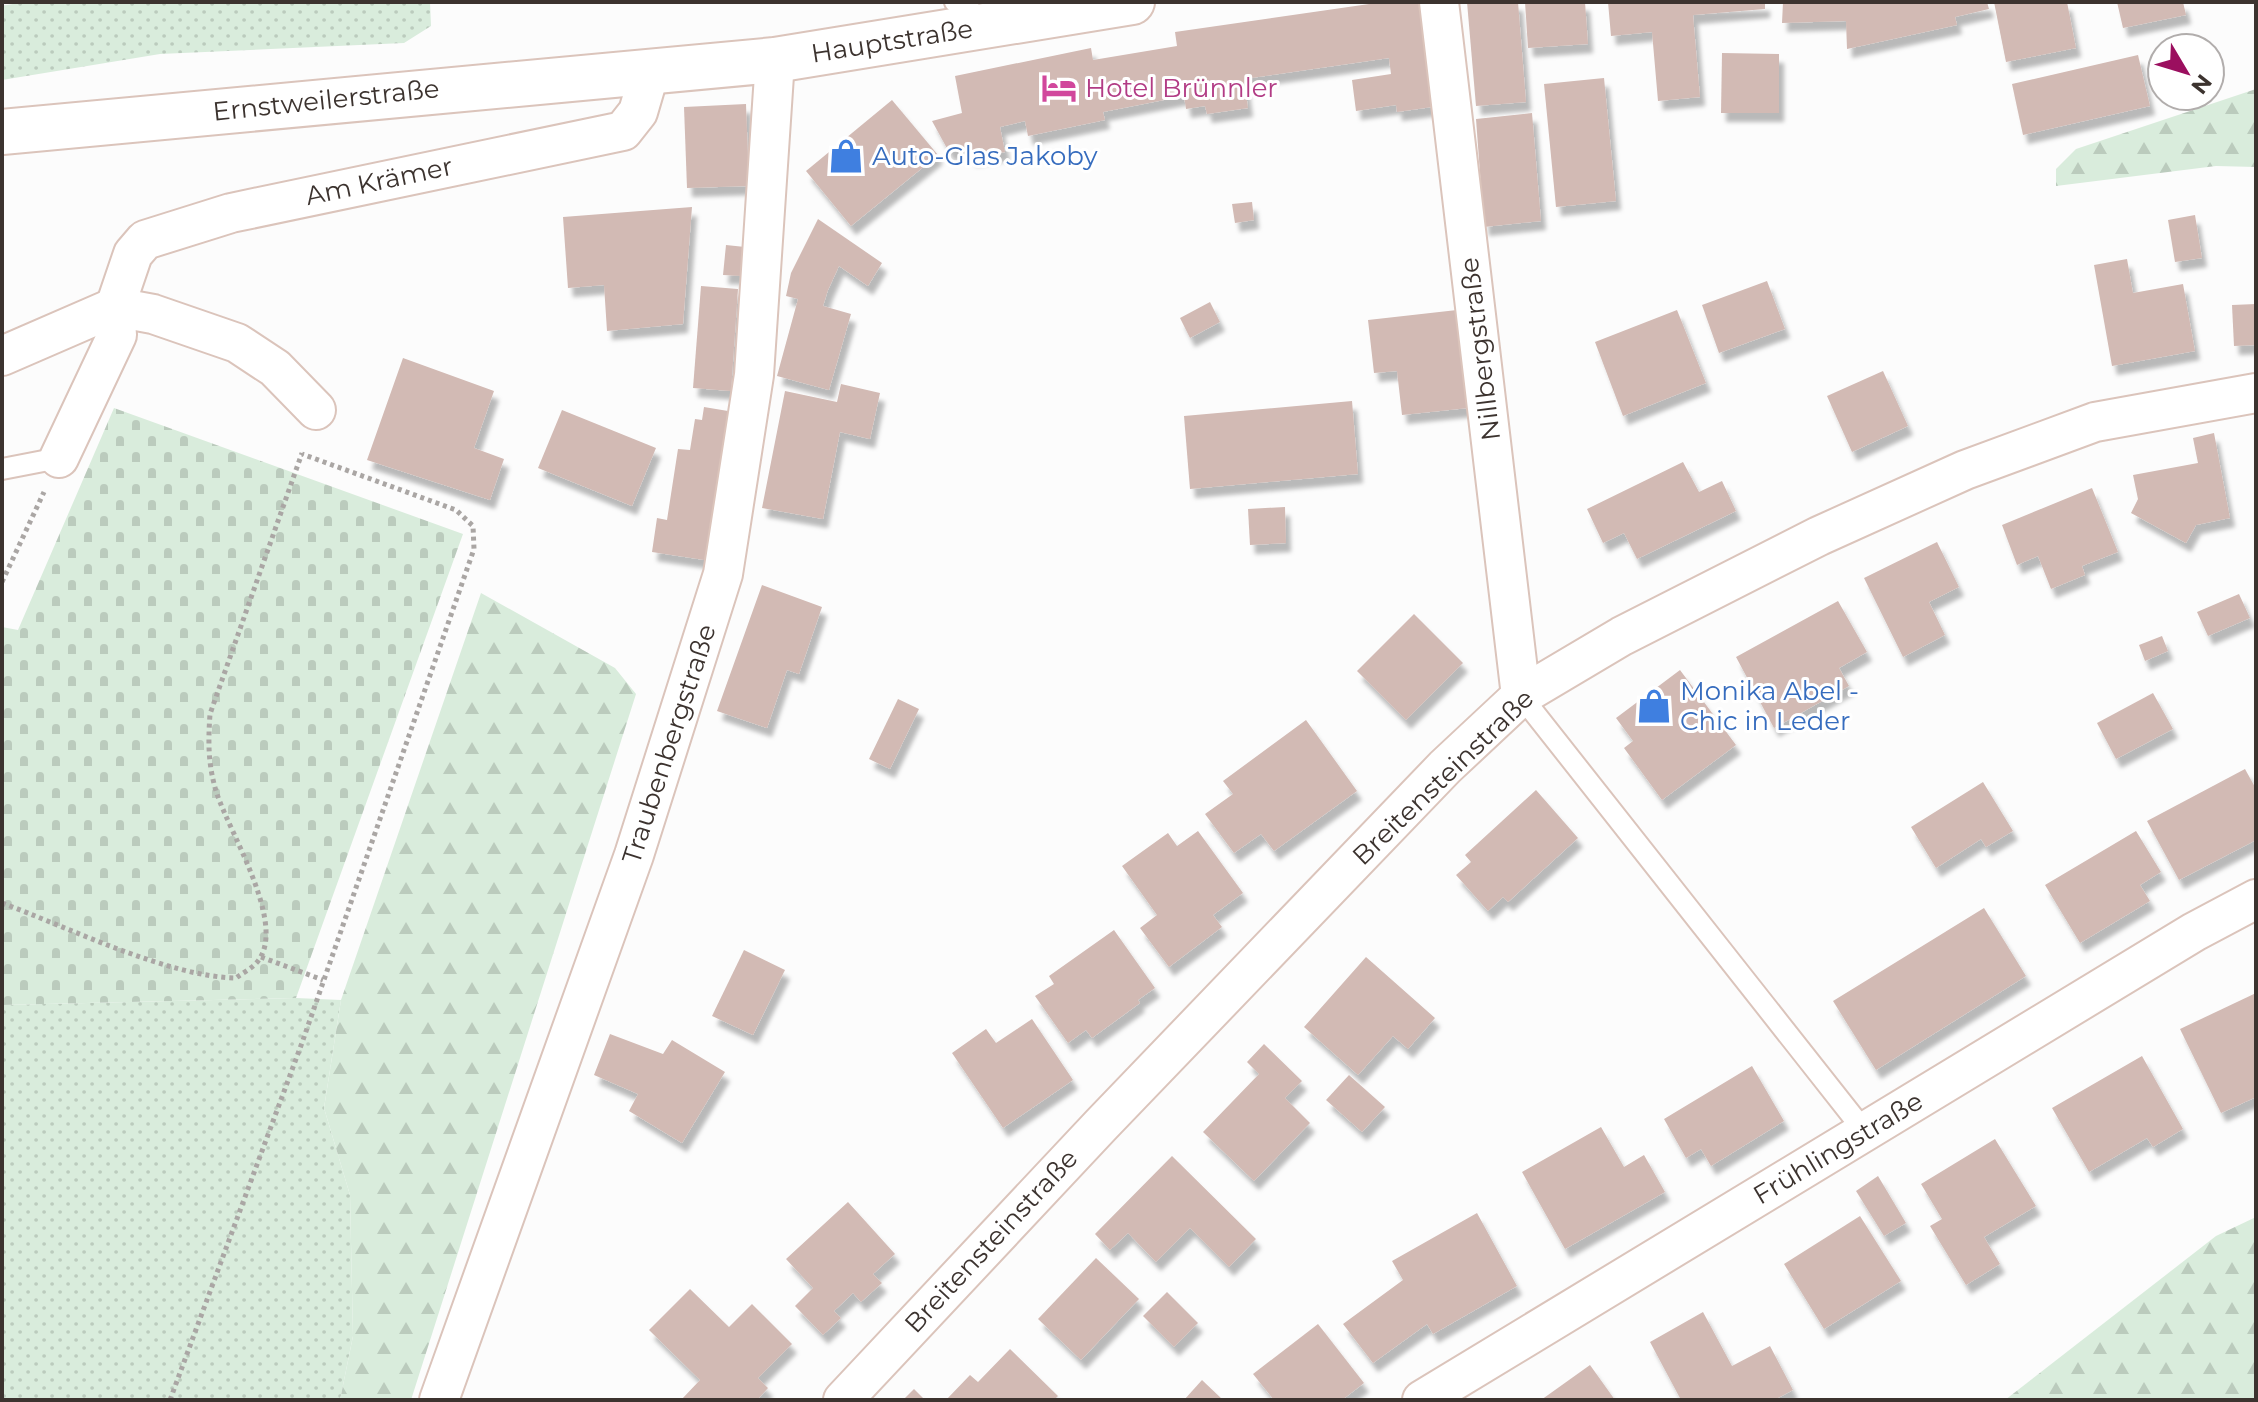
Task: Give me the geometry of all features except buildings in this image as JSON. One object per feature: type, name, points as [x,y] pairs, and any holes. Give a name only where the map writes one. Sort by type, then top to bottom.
[{"type":"main road","name":"Hauptstraße","points":[[650,71],[775,60],[965,15],[1132,2]]},
{"type":"main road","name":"Ernstweilerstraße","points":[[2,132],[650,71]]},
{"type":"street","name":"Nillbergstraße","points":[[1439,2],[1521,696]]},
{"type":"street","name":"Traubenbergstraße","points":[[439,1400],[634,855],[723,574],[754,375],[775,60]]},
{"type":"street","name":"Am Krämer","points":[[59,458],[117,335],[115,307],[133,254],[145,240],[231,213],[623,131],[638,112],[650,71]]},
{"type":"street","points":[[2,356],[115,307],[153,314],[237,343],[275,368],[316,410]]},
{"type":"street","name":"Breitensteinstraße","points":[[843,1400],[1370,845],[1521,696],[1622,636],[1819,536],[1965,470],[2095,422],[2256,393]]},
{"type":"street","name":"Frühlingstraße","points":[[1422,1400],[2194,932],[2256,899]]},
{"type":"lane","points":[[2,469],[59,458]]},
{"type":"lane","points":[[1521,696],[1865,1132]]},
{"type":"path","points":[[2,903],[167,965],[214,977],[236,978],[261,957],[266,938],[263,907],[207,759],[210,714],[316,410]]},
{"type":"path","points":[[170,1400],[323,980],[474,549],[473,526],[456,510],[302,454]]},
{"type":"path","points":[[2,582],[59,458]]},
{"type":"path","points":[[261,957],[323,980]]},
{"type":"green space","points":[[23,2],[430,2],[431,26],[404,43],[160,54],[2,80],[2,6]]},
{"type":"green space","points":[[2256,89],[2256,167],[2216,166],[2056,186],[2056,169],[2076,149],[2187,112],[2226,112],[2226,99]]},
{"type":"green space","points":[[114,408],[463,534],[296,998],[2,1005],[2,627],[18,630]]},
{"type":"green space","points":[[481,593],[615,668],[636,694],[411,1400],[340,1400],[353,1336],[350,1195],[324,1108],[341,1000]]},
{"type":"green space","points":[[296,998],[341,1000],[324,1108],[350,1195],[353,1336],[340,1400],[2,1400],[2,1005]]},
{"type":"green space","points":[[2256,1217],[2256,1400],[2005,1400],[2216,1236]]},
{"type":"place","name":"Hotel Brünnler","points":[[1059,88]]},
{"type":"place","name":"Auto-Glas Jakoby","points":[[846,156]]},
{"type":"place","name":"Monika Abel - Chic in Leder","points":[[1654,706]]}]
